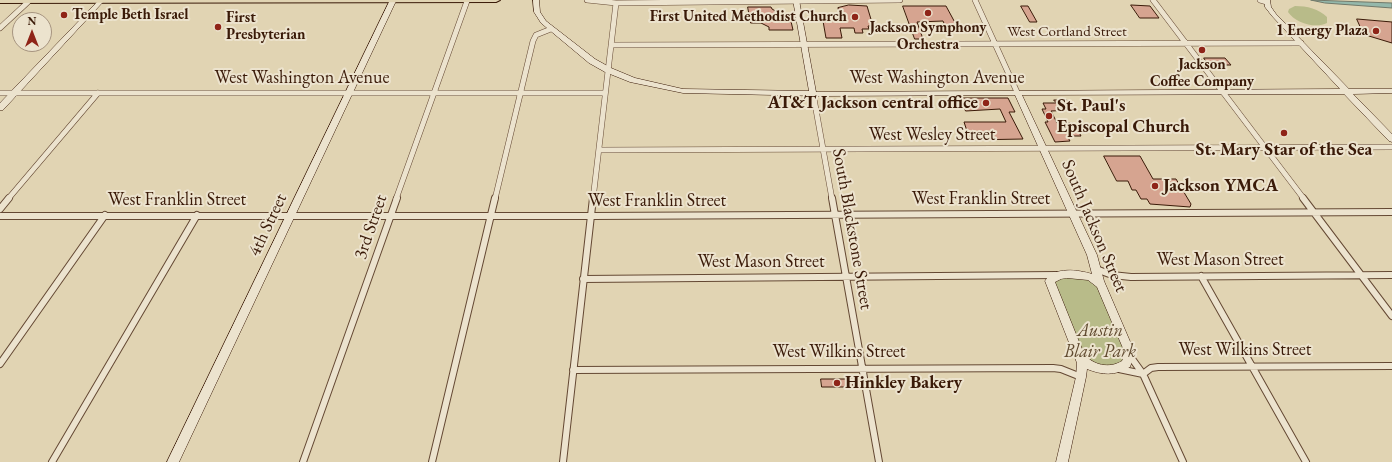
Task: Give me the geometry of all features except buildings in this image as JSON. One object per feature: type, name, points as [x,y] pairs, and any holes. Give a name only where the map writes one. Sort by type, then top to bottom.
[{"type":"main road","points":[[0,2],[496,0]]},
{"type":"main road","name":"West Washington Avenue","points":[[536,0],[538,16],[551,29],[586,56],[608,70],[652,85],[693,92],[1392,91]]},
{"type":"main road","name":"South Blackstone Street","points":[[796,0],[813,93]]},
{"type":"main road","points":[[0,108],[101,1]]},
{"type":"main road","name":"4th Street","points":[[173,462],[393,1]]},
{"type":"main road","points":[[1265,1],[1271,11],[1300,43],[1392,139]]},
{"type":"main road","name":"South Jackson Street","points":[[1017,92],[1092,255],[1101,286],[1129,347],[1130,356]]},
{"type":"main road","name":"West Mason Street","points":[[1057,275],[1083,275],[1092,273],[1096,269]]},
{"type":"main road","points":[[1057,275],[1051,279],[1050,283],[1082,363],[1081,377],[1062,462]]},
{"type":"main road","points":[[1083,275],[1093,278],[1101,286]]},
{"type":"main road","points":[[1079,356],[1086,363],[1101,369]]},
{"type":"main road","points":[[1081,377],[1089,371],[1116,369],[1126,364],[1130,356]]},
{"type":"street","points":[[587,0],[616,3],[653,1],[900,0]]},
{"type":"street","points":[[692,0],[700,1]]},
{"type":"street","name":"South Jackson Street","points":[[974,0],[1017,92]]},
{"type":"street","points":[[1153,0],[1392,316]]},
{"type":"street","name":"3rd Street","points":[[302,462],[434,93],[471,1]]},
{"type":"street","points":[[0,28],[28,2]]},
{"type":"street","points":[[563,462],[616,3]]},
{"type":"street","points":[[432,462],[533,38],[537,34],[551,29]]},
{"type":"street","name":"West Cortland Street","points":[[611,45],[1300,43]]},
{"type":"street","name":"West Washington Avenue","points":[[0,93],[605,93]]},
{"type":"street","points":[[0,209],[98,93]]},
{"type":"street","name":"South Blackstone Street","points":[[813,93],[879,462]]},
{"type":"street","name":"West Wesley Street","points":[[599,150],[1392,147]]},
{"type":"street","name":"West Franklin Street","points":[[0,216],[592,216],[1392,212]]},
{"type":"street","points":[[0,364],[105,215]]},
{"type":"street","points":[[52,462],[197,215]]},
{"type":"street","name":"West Mason Street","points":[[1096,269],[1120,276],[1392,275]]},
{"type":"street","name":"West Mason Street","points":[[584,279],[845,278],[1057,275]]},
{"type":"street","points":[[1038,276],[1050,283]]},
{"type":"street","points":[[1201,276],[1306,462]]},
{"type":"street","name":"South Jackson Street","points":[[1130,356],[1142,374],[1183,462]]},
{"type":"street","name":"West Wilkins Street","points":[[1142,374],[1151,368],[1158,367],[1392,366]]},
{"type":"street","name":"West Wilkins Street","points":[[573,370],[1052,368],[1061,369],[1081,377]]},
{"type":"street","points":[[1116,369],[1142,374]]},
{"type":"green space","points":[[1295,6],[1308,7],[1317,10],[1327,17],[1327,23],[1322,25],[1312,25],[1301,22],[1291,16],[1288,12],[1289,9]]},
{"type":"green space","name":"Austin Blair Park","points":[[1054,277],[1093,278],[1129,347],[1121,367],[1086,363],[1051,279]]},
{"type":"water","points":[[1311,0],[1392,3],[1392,8],[1325,3]]},
{"type":"place","name":"Jackson Symphony Orchestra","points":[[928,13]]},
{"type":"place","name":"Temple Beth Israel","points":[[64,15]]},
{"type":"place","name":"First United Methodist Church","points":[[855,17]]},
{"type":"place","name":"First Presbyterian","points":[[218,27]]},
{"type":"place","name":"1 Energy Plaza","points":[[1376,31]]},
{"type":"place","name":"Jackson Coffee Company","points":[[1202,50]]},
{"type":"place","name":"AT&T Jackson central office","points":[[986,103]]},
{"type":"place","name":"St. Paul's Episcopal Church","points":[[1049,116]]},
{"type":"place","name":"St. Mary Star of the Sea","points":[[1284,133]]},
{"type":"place","name":"Jackson YMCA","points":[[1155,186]]},
{"type":"place","name":"Hinkley Bakery","points":[[837,383]]}]
